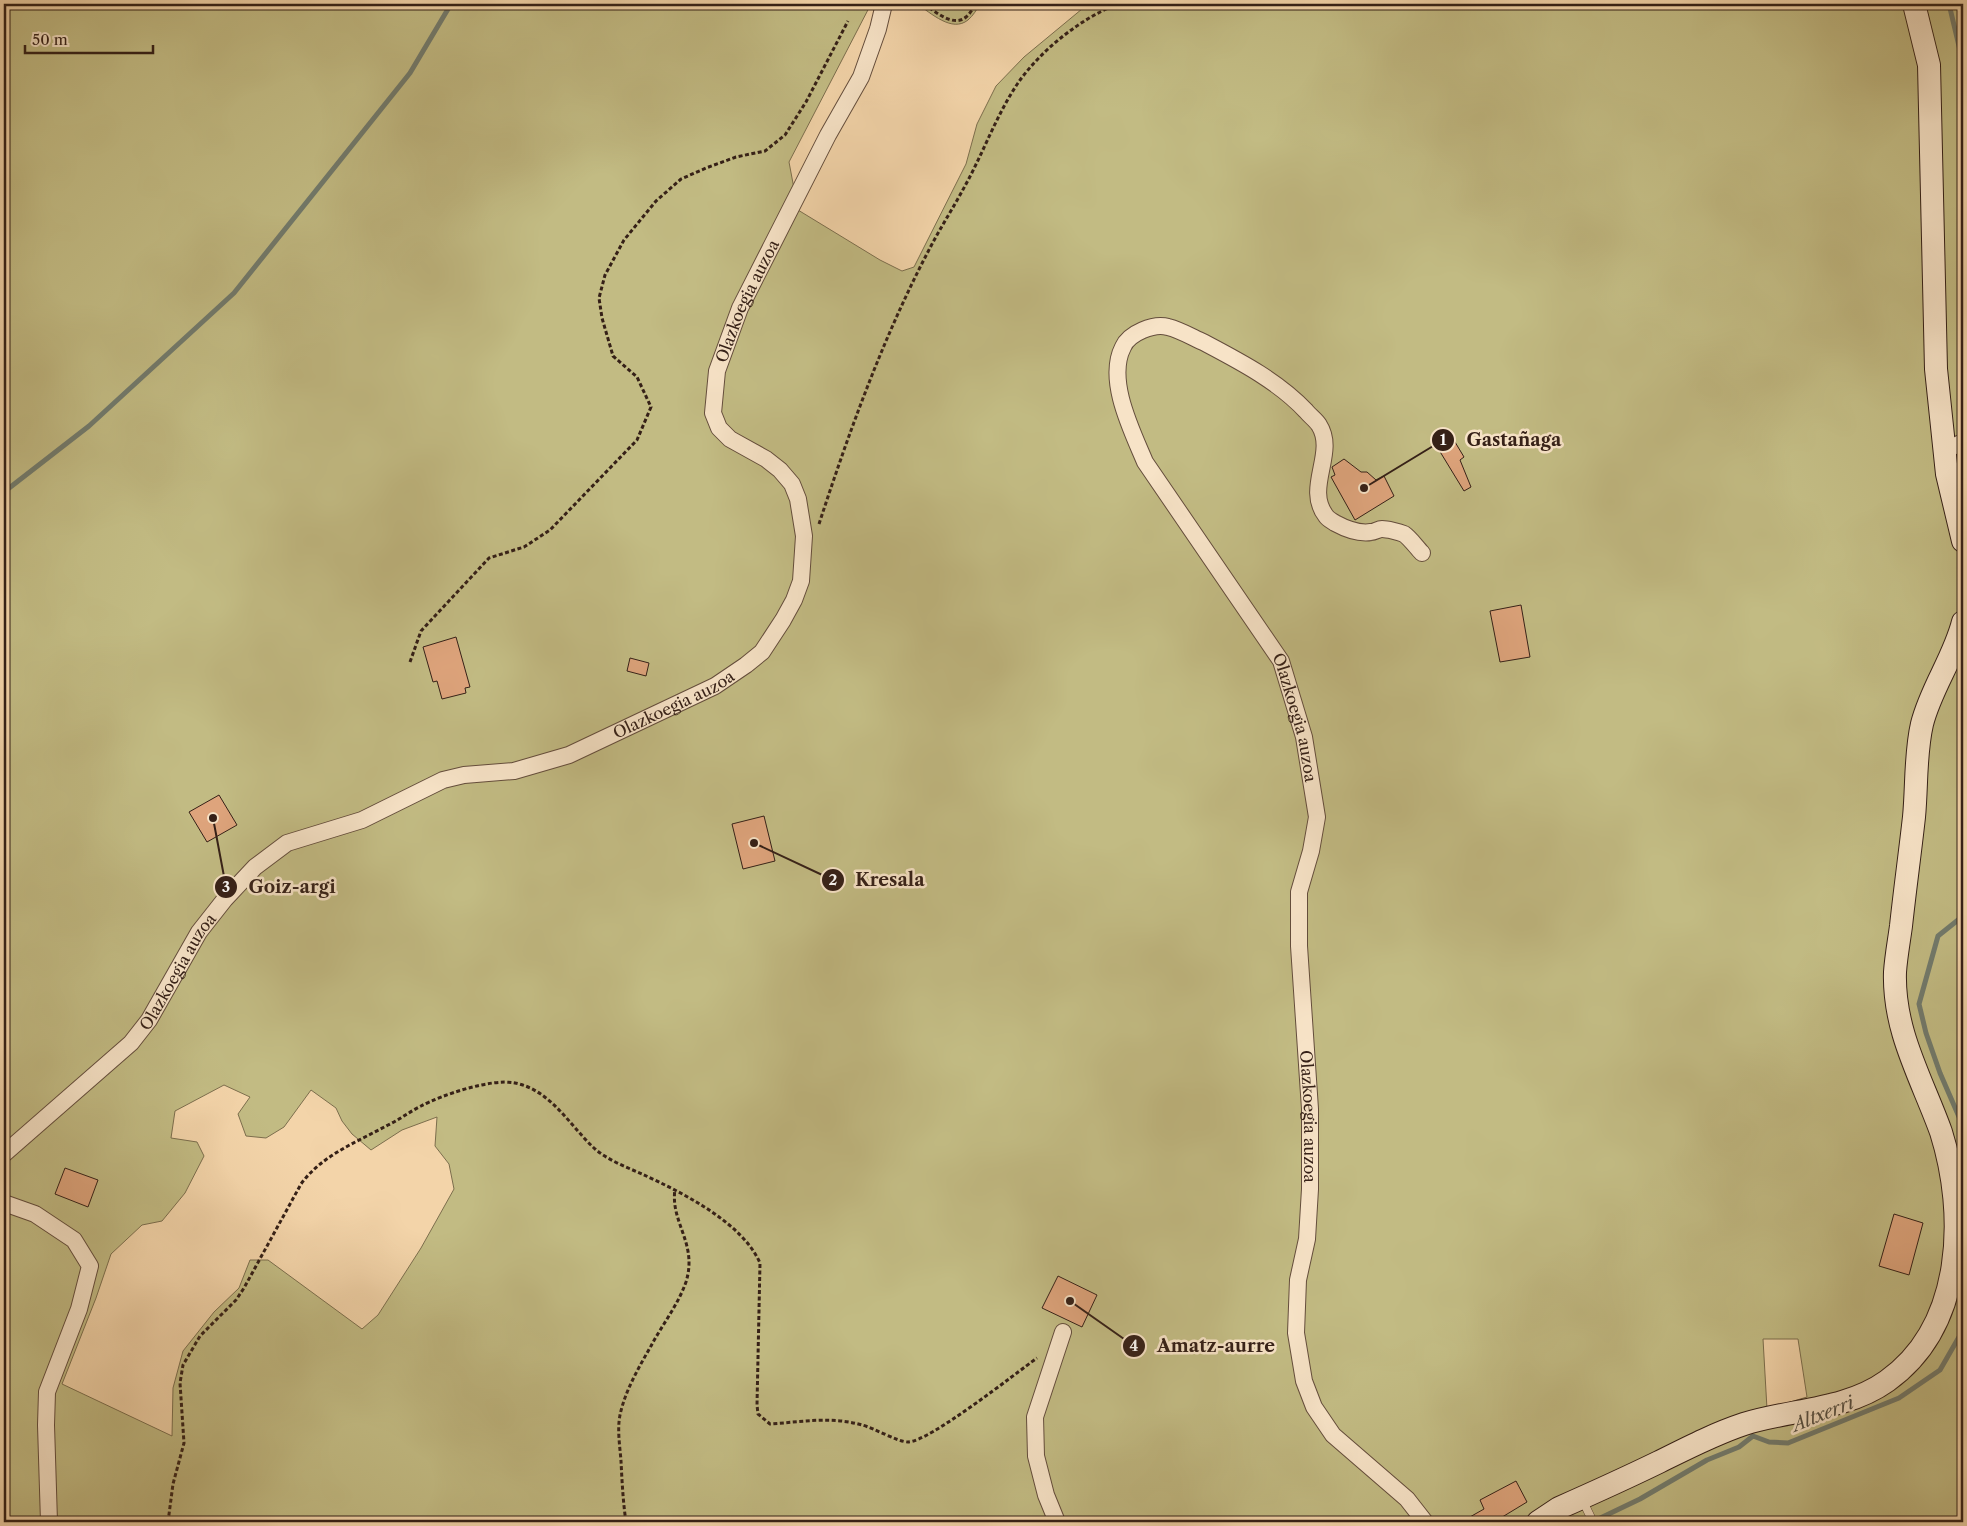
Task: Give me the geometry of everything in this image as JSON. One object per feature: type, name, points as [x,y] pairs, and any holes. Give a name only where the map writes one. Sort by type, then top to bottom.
[{"type":"street","name":"Olazkoegia auzoa","points":[[4,1154],[131,1043],[149,1020],[199,932],[225,899],[255,866],[287,843],[362,820],[443,780],[464,775],[514,771],[570,755],[715,686],[762,652],[794,600],[801,581],[804,536],[792,484],[780,470],[766,459],[730,439],[719,428],[713,413],[717,371],[740,308],[828,135],[861,77],[878,29],[884,4]]},
{"type":"street","points":[[1914,4],[1929,65],[1936,369],[1954,447],[1947,474],[1963,541]]},
{"type":"street","name":"Olazkoegia auzoa","points":[[1422,553],[1405,535],[1383,529],[1359,532],[1344,528],[1326,518],[1320,505],[1317,485],[1325,444],[1319,426],[1290,394],[1231,357],[1168,326],[1154,326],[1132,337],[1124,344],[1118,359],[1117,375],[1120,393],[1132,431],[1145,462],[1281,661],[1304,737],[1317,817],[1311,851],[1299,892],[1299,946],[1310,1109],[1310,1189],[1307,1239],[1298,1280],[1296,1333],[1304,1381],[1314,1407],[1332,1435],[1407,1499],[1425,1522]]},
{"type":"street","points":[[1538,1522],[1559,1508],[1584,1504],[1709,1437],[1745,1424],[1836,1405],[1870,1392],[1908,1364],[1926,1342],[1939,1317],[1950,1288],[1960,1224],[1949,1160],[1941,1132],[1908,1051],[1901,1028],[1895,973],[1914,813],[1922,726],[1932,694],[1955,649],[1963,622]]},
{"type":"street","points":[[4,1203],[34,1214],[74,1240],[90,1266],[79,1308],[47,1392],[46,1425],[49,1522]]},
{"type":"street","points":[[1057,1522],[1046,1495],[1036,1456],[1035,1417],[1063,1332]]},
{"type":"lane","points":[[1584,1504],[1594,1522]]},
{"type":"path","points":[[924,4],[946,18],[958,21],[966,18],[976,4]]},
{"type":"path","points":[[817,529],[842,453],[869,381],[899,314],[930,247],[1018,83],[1063,36],[1084,20],[1118,4]]},
{"type":"path","points":[[410,662],[421,630],[489,558],[524,547],[550,530],[637,440],[651,407],[637,377],[613,356],[602,318],[599,298],[605,275],[624,240],[656,201],[681,180],[736,157],[765,151],[785,136],[806,102],[848,21]]},
{"type":"path","points":[[168,1522],[173,1484],[184,1443],[180,1383],[183,1365],[188,1353],[200,1336],[236,1300],[301,1184],[311,1171],[328,1158],[422,1105],[481,1084],[514,1082],[528,1087],[547,1099],[597,1151],[616,1162],[675,1189],[728,1224],[741,1235],[756,1254],[760,1263],[757,1405],[758,1414],[770,1424],[839,1420],[863,1425],[900,1440],[915,1441],[928,1435],[991,1392],[1036,1358],[1044,1354],[1056,1354]]},
{"type":"path","points":[[626,1522],[619,1438],[620,1416],[633,1380],[686,1283],[688,1270],[687,1241],[673,1201],[675,1189]]},
{"type":"shaded area","points":[[4,4],[871,4],[789,162],[798,210],[880,260],[902,271],[914,267],[966,164],[977,124],[996,86],[1024,57],[1088,4],[1963,4],[1963,1522],[4,1522]],"holes":[[[224,1085],[250,1097],[238,1114],[246,1136],[266,1138],[284,1127],[311,1090],[336,1108],[342,1121],[352,1134],[371,1150],[402,1130],[437,1117],[435,1146],[449,1164],[454,1189],[421,1248],[378,1315],[362,1329],[268,1260],[250,1260],[239,1288],[214,1312],[183,1351],[173,1388],[172,1436],[62,1384],[111,1254],[142,1225],[162,1221],[185,1193],[204,1156],[197,1142],[171,1138],[175,1111]],[[1763,1339],[1798,1339],[1807,1397],[1767,1409]]]},
{"type":"shaded area","points":[[917,4],[980,4],[968,20],[955,24],[942,20]]},
{"type":"building","points":[[1455,442],[1464,457],[1460,460],[1471,487],[1464,491],[1439,450]]},
{"type":"building","points":[[1344,459],[1361,472],[1367,472],[1376,480],[1384,476],[1394,496],[1355,520],[1331,477],[1335,475],[1332,467]]},
{"type":"building","points":[[1521,605],[1530,657],[1500,662],[1490,611]]},
{"type":"building","points":[[456,637],[470,687],[465,688],[466,693],[442,699],[437,681],[433,682],[423,647]]},
{"type":"building","points":[[630,658],[649,663],[646,676],[627,671]]},
{"type":"building","points":[[219,795],[237,825],[207,842],[189,812]]},
{"type":"building","points":[[764,816],[775,861],[743,869],[732,824]]},
{"type":"building","points":[[65,1168],[98,1180],[88,1207],[55,1194]]},
{"type":"building","points":[[1894,1214],[1923,1223],[1909,1275],[1879,1266]]},
{"type":"building","points":[[1058,1276],[1097,1295],[1082,1327],[1042,1308]]},
{"type":"building","points":[[1516,1481],[1527,1502],[1494,1522],[1461,1522],[1484,1509],[1480,1500]]},
{"type":"waterway","points":[[4,492],[89,426],[234,293],[410,73],[451,4]]},
{"type":"waterway","points":[[1949,4],[1963,63]]},
{"type":"waterway","name":"Altxerri","points":[[1963,916],[1938,936],[1919,1004],[1926,1033],[1940,1073],[1963,1126]]},
{"type":"waterway","name":"Altxerri","points":[[1592,1522],[1640,1499],[1707,1460],[1739,1447],[1753,1436],[1769,1442],[1788,1443],[1899,1398],[1940,1370],[1963,1330]]},
{"type":"place","name":"Gastañaga","points":[[1364,488]]},
{"type":"place","name":"Goiz-argi","points":[[213,818]]},
{"type":"place","name":"Kresala","points":[[754,843]]},
{"type":"place","name":"Amatz-aurre","points":[[1070,1301]]}]
